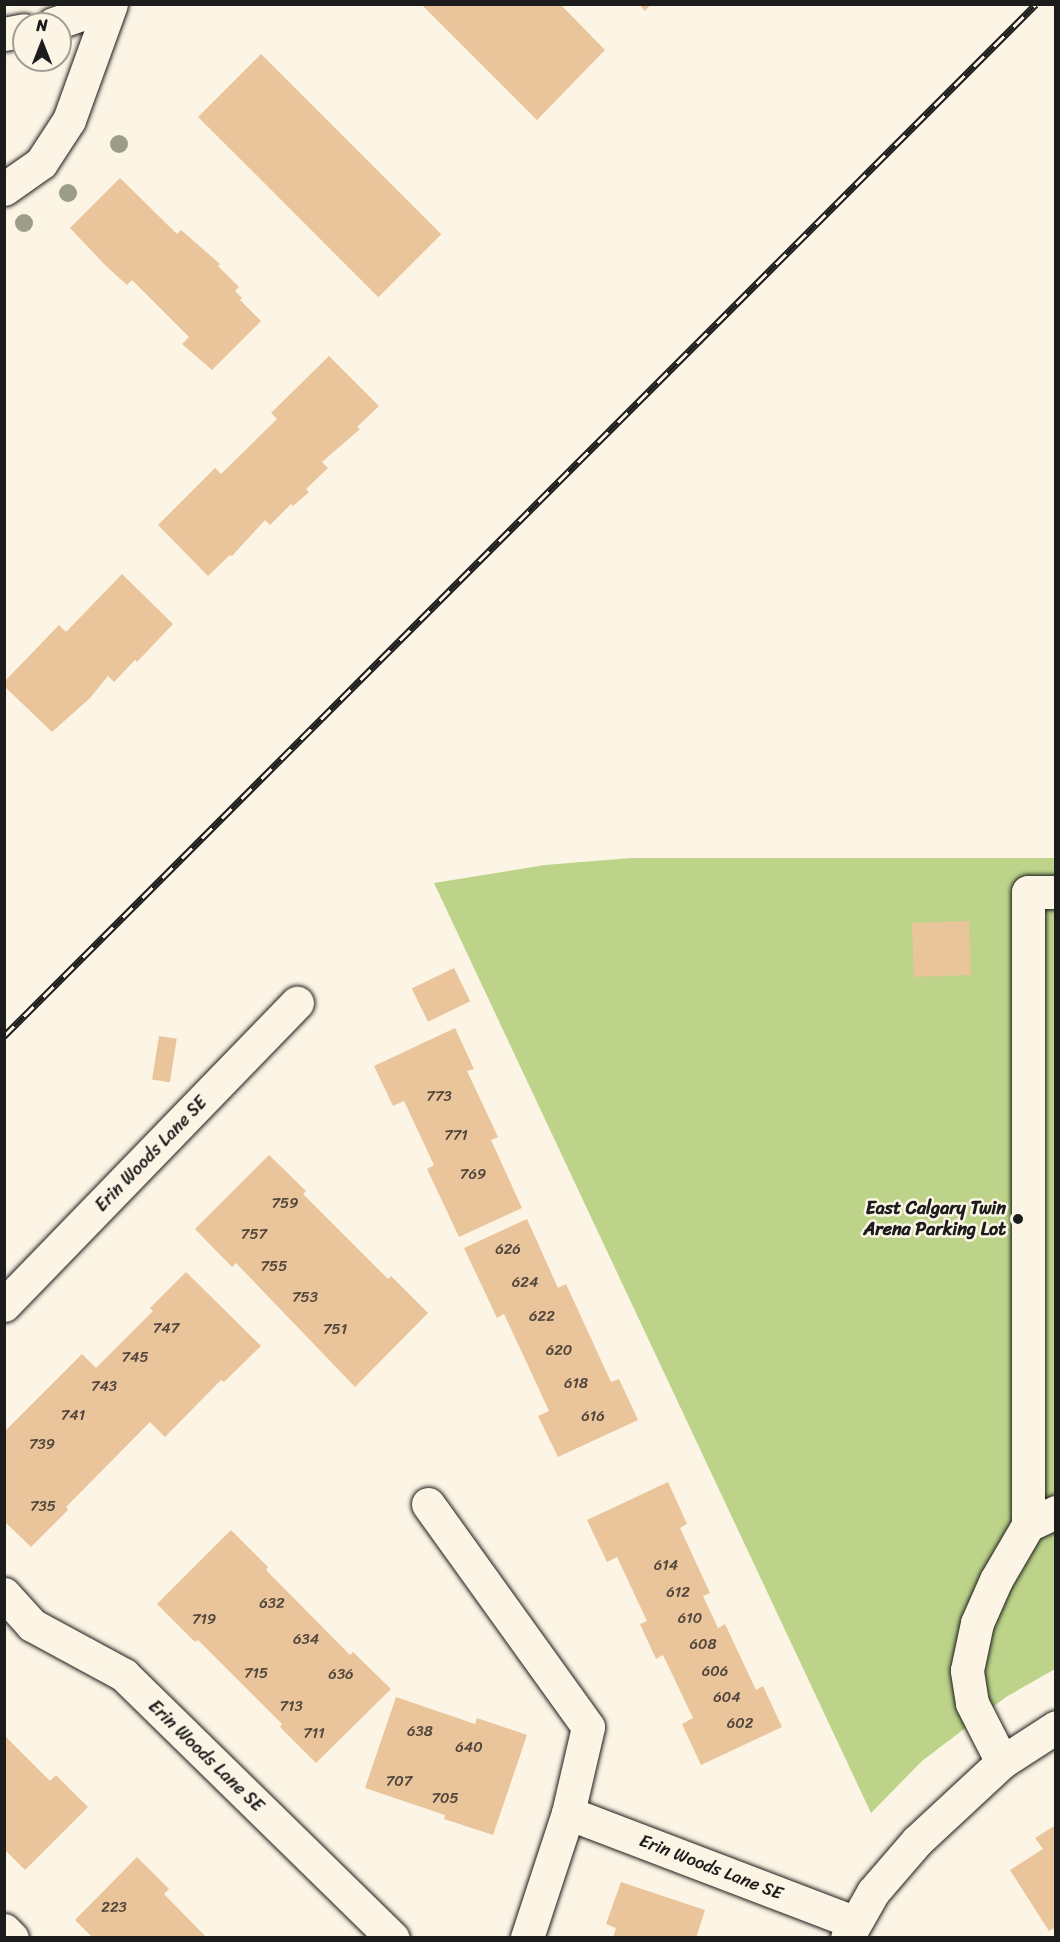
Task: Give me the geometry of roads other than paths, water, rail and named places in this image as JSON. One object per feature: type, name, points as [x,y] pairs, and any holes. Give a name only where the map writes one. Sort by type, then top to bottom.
[{"type":"street","points":[[72,17],[110,4]]},
{"type":"street","points":[[4,189],[41,163],[69,120],[110,4]]},
{"type":"street","points":[[1002,1762],[972,1703],[968,1670],[977,1623],[996,1580],[1042,1518],[1028,892],[1056,892]]},
{"type":"street","name":"Erin Woods Lane SE","points":[[4,1305],[297,1003]]},
{"type":"street","points":[[428,1504],[588,1726],[568,1813],[527,1938]]},
{"type":"street","name":"Erin Woods Lane SE","points":[[4,1594],[32,1625],[124,1675],[393,1938]]},
{"type":"street","points":[[850,1930],[873,1892],[917,1841],[1002,1762],[1056,1727]]},
{"type":"street","name":"Erin Woods Lane SE","points":[[568,1813],[850,1930]]},
{"type":"street","points":[[4,1930],[12,1938]]},
{"type":"railway","points":[[4,1036],[1036,4]]},
{"type":"place","name":"East Calgary Twin Arena Parking Lot","points":[[1018,1219]]}]
